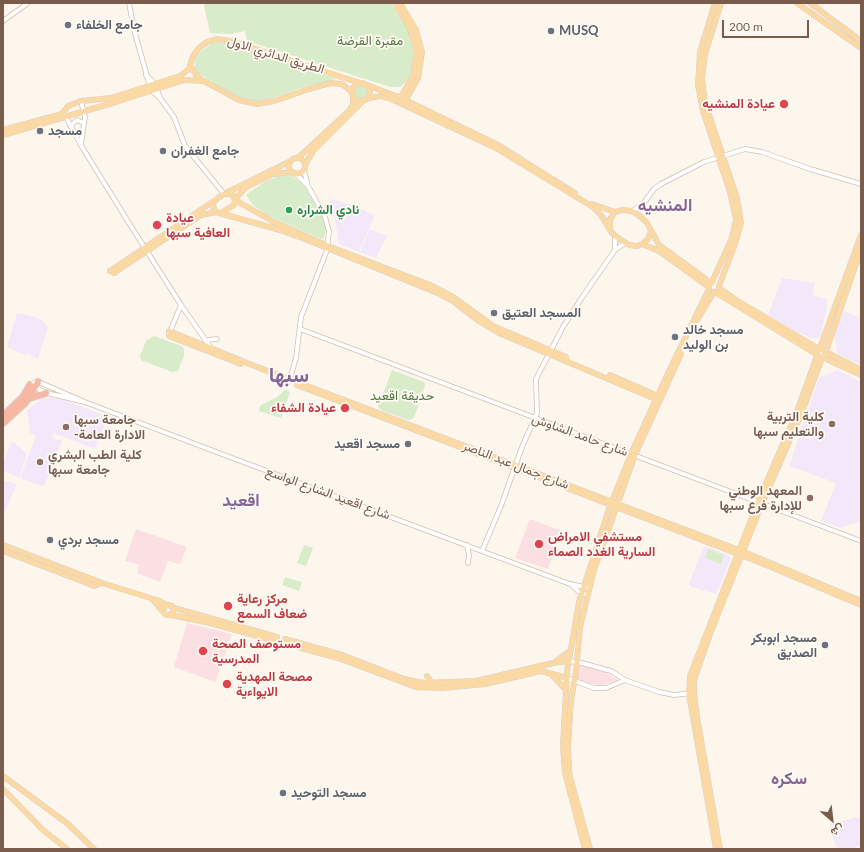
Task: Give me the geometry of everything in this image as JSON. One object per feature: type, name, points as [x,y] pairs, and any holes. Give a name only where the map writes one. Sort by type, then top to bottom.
[{"type":"highway","points":[[3,422],[27,399],[34,384]]},
{"type":"highway","points":[[3,416],[34,384]]},
{"type":"highway","points":[[27,399],[46,393]]},
{"type":"main road","points":[[395,3],[410,29],[417,49],[414,74],[402,101]]},
{"type":"main road","points":[[400,3],[416,30],[422,52],[418,75],[409,94],[402,101]]},
{"type":"main road","points":[[658,398],[699,317],[717,289],[735,244],[741,223],[739,206],[702,111],[698,79],[700,52],[715,3]]},
{"type":"main road","points":[[585,849],[565,773],[563,746],[570,651],[586,587],[633,454],[732,238],[736,219],[734,206],[705,103],[702,79],[705,54],[721,3]]},
{"type":"main road","points":[[797,3],[861,48]]},
{"type":"main road","points":[[810,3],[861,41]]},
{"type":"main road","name":"الطريق الدائري الاول","points":[[3,130],[85,111],[180,76],[187,71],[196,52],[203,44],[211,40],[221,39],[360,82]]},
{"type":"main road","points":[[190,65],[196,75],[204,81]]},
{"type":"main road","name":"الطريق الدائري الاول","points":[[156,86],[184,80],[204,81],[239,100],[252,104],[268,103],[309,88],[330,83],[342,84],[352,94]]},
{"type":"main road","points":[[112,272],[215,200],[298,158],[349,111],[353,104],[352,94],[354,86],[360,82],[390,93],[402,101],[496,148],[522,163],[593,207],[615,236],[625,243],[637,246],[642,244],[648,239],[651,232]]},
{"type":"main road","points":[[367,85],[371,92],[369,98]]},
{"type":"main road","name":"الطريق الدائري الاول","points":[[65,115],[68,106],[81,101],[111,98],[150,88]]},
{"type":"main road","points":[[390,93],[407,88]]},
{"type":"main road","points":[[352,94],[357,100],[363,101]]},
{"type":"main road","points":[[409,94],[413,105]]},
{"type":"main road","points":[[146,249],[201,215],[219,213],[231,208],[235,199],[246,186],[273,174],[304,171],[305,165],[313,151],[363,101],[369,98],[384,96],[413,105],[498,145],[597,207],[615,212],[623,210],[632,211],[641,216],[647,223],[661,247],[710,285]]},
{"type":"main road","name":"الطريق الدائري الاول","points":[[3,135],[65,115]]},
{"type":"main road","points":[[298,158],[302,159],[305,165]]},
{"type":"main road","points":[[291,161],[290,167],[294,173]]},
{"type":"main road","points":[[225,194],[232,194],[235,199],[274,222],[328,248]]},
{"type":"main road","points":[[215,200],[213,207],[219,213],[280,230],[430,285],[453,296],[493,326],[549,352],[658,398]]},
{"type":"main road","points":[[610,230],[610,218],[615,212]]},
{"type":"main road","points":[[716,849],[692,693],[697,671],[760,503],[820,357],[820,348],[861,235]]},
{"type":"main road","points":[[642,244],[659,251],[710,285],[826,352],[861,370]]},
{"type":"main road","points":[[820,357],[826,352],[861,249]]},
{"type":"main road","points":[[710,285],[716,283],[717,289],[820,357],[861,375]]},
{"type":"main road","name":"شارع جمال عبد الناصر","points":[[169,334],[741,553],[861,601]]},
{"type":"main road","name":"شارع جمال عبد الناصر","points":[[211,350],[283,376],[290,381]]},
{"type":"main road","points":[[3,545],[102,583],[152,599],[165,608],[166,615],[171,614],[210,623],[338,658],[416,687],[442,688],[485,684],[536,672],[547,671],[567,678]]},
{"type":"main road","points":[[3,551],[94,586],[102,583]]},
{"type":"main road","name":"شارع جمال عبد الناصر","points":[[741,553],[861,605]]},
{"type":"main road","points":[[584,594],[568,739],[569,772],[590,849]]},
{"type":"main road","points":[[165,608],[170,605],[174,608],[337,654],[416,682],[432,683],[491,679],[553,663],[569,662]]},
{"type":"main road","points":[[171,614],[174,608]]},
{"type":"main road","points":[[553,663],[570,651]]},
{"type":"main road","points":[[547,671],[556,677],[566,690]]},
{"type":"main road","points":[[427,676],[432,683]]},
{"type":"main road","points":[[692,693],[720,849]]},
{"type":"main road","points":[[3,776],[59,818],[94,849]]},
{"type":"main road","points":[[3,789],[47,833],[67,849]]},
{"type":"street","points":[[3,21],[28,3]]},
{"type":"street","points":[[129,3],[150,88],[160,98],[174,117],[185,146],[225,194]]},
{"type":"street","points":[[146,75],[156,86],[160,98]]},
{"type":"street","points":[[81,101],[85,111],[82,147]]},
{"type":"street","points":[[65,115],[82,147],[211,350]]},
{"type":"street","points":[[70,126],[77,120],[84,123]]},
{"type":"street","points":[[632,211],[643,204],[657,187],[720,156],[745,149],[762,152],[810,170],[861,184]]},
{"type":"street","points":[[290,381],[296,358],[305,305],[328,248],[329,231],[326,221],[308,186],[304,171]]},
{"type":"street","points":[[294,173],[308,186]]},
{"type":"street","points":[[641,216],[643,204]]},
{"type":"street","points":[[615,236],[615,250]]},
{"type":"street","points":[[482,551],[537,410],[536,379],[549,352],[581,299],[615,250],[625,243]]},
{"type":"street","points":[[169,334],[181,305]]},
{"type":"street","name":"شارع حامد الشاوش","points":[[300,329],[861,541]]},
{"type":"street","points":[[205,340],[217,339]]},
{"type":"street","points":[[283,376],[292,370]]},
{"type":"street","name":"شارع اقعيد الشارع الواسع","points":[[34,384],[46,393],[85,402]]},
{"type":"street","name":"شارع اقعيد الشارع الواسع","points":[[34,384],[570,584]]},
{"type":"street","points":[[467,545],[469,555],[468,563]]},
{"type":"street","points":[[570,584],[586,587]]},
{"type":"street","points":[[570,584],[584,594]]},
{"type":"street","points":[[569,662],[577,662],[610,671],[626,680],[659,692],[674,695],[692,693]]},
{"type":"street","points":[[567,678],[574,682],[594,688],[606,688],[626,680]]},
{"type":"shaded area","points":[[334,199],[375,215],[359,252],[339,244],[334,213],[328,201]]},
{"type":"shaded area","points":[[370,229],[387,236],[376,258],[360,252]]},
{"type":"shaded area","points":[[782,278],[815,283],[812,295],[828,300],[821,335],[818,338],[814,339],[795,331],[768,315]]},
{"type":"shaded area","points":[[844,311],[861,318],[861,365],[838,354],[834,334]]},
{"type":"shaded area","points":[[17,313],[36,317],[43,321],[48,328],[38,359],[27,353],[26,355],[7,347]]},
{"type":"shaded area","name":"كلية التربية والتعليم سبها","points":[[838,370],[861,382],[861,520],[841,528],[821,521],[836,483],[789,466],[819,378]]},
{"type":"shaded area","name":"جامعة سبها -الادارة العامة","points":[[45,397],[65,400],[108,417],[95,449],[53,433],[52,438],[62,441],[45,484],[42,486],[20,478],[36,436],[30,433],[27,410]]},
{"type":"shaded area","points":[[12,441],[27,454],[19,478],[3,471],[3,463]]},
{"type":"shaded area","points":[[3,481],[17,484],[5,512],[3,511]]},
{"type":"shaded area","name":"مستشفي الامراض السارية الغدد الصماء","points":[[530,519],[562,531],[548,569],[515,558]]},
{"type":"shaded area","points":[[136,529],[187,547],[180,564],[168,561],[160,582],[137,573],[139,565],[125,561]]},
{"type":"shaded area","points":[[706,546],[729,555],[731,559],[716,594],[691,587],[689,584],[703,548]]},
{"type":"shaded area","name":"مستوصف الصحة المدرسية","points":[[187,623],[232,634],[215,682],[174,667]]},
{"type":"shaded area","points":[[580,664],[600,670],[618,680],[601,685],[577,681]]},
{"type":"shaded area","points":[[861,816],[861,845],[852,849],[836,847],[830,824]]},
{"type":"green space","name":"مقبرة القرضة","points":[[205,3],[391,3],[412,37],[416,50],[412,71],[407,81],[400,87],[390,87],[247,41],[245,31],[230,34],[210,33],[204,5]]},
{"type":"green space","name":"مقبرة القرضة","points":[[212,43],[228,43],[337,79],[307,86],[259,103],[241,100],[198,73],[195,69],[195,58],[200,52]]},
{"type":"green space","points":[[358,85],[364,85],[368,89],[368,95],[364,99],[358,99],[354,95],[354,89]]},
{"type":"green space","name":"نادي الشراره","points":[[291,175],[305,187],[322,216],[326,230],[324,238],[321,239],[267,215],[253,205],[246,195],[264,182],[279,176]]},
{"type":"green space","points":[[154,336],[182,346],[184,349],[184,356],[178,371],[172,372],[141,360],[140,356],[146,341]]},
{"type":"green space","name":"حديقة اقعيد","points":[[392,370],[424,382],[425,386],[415,415],[412,419],[408,420],[381,410],[378,407]]},
{"type":"green space","points":[[286,389],[290,392],[281,418],[259,411],[260,406],[277,397]]},
{"type":"green space","points":[[304,545],[313,548],[306,566],[297,563]]},
{"type":"green space","points":[[708,549],[724,555],[721,564],[705,558]]},
{"type":"green space","points":[[285,577],[302,582],[299,591],[282,585]]},
{"type":"place","name":"جامع الخلفاء","points":[[68,25]]},
{"type":"place","name":"MUSQ","points":[[551,31]]},
{"type":"place","name":"عيادة المنشيه","points":[[784,104]]},
{"type":"place","name":"مسجد","points":[[40,131]]},
{"type":"place","name":"جامع الغفران","points":[[163,151]]},
{"type":"place","name":"نادي الشراره","points":[[289,210]]},
{"type":"place","name":"عيادة العافية سبها","points":[[157,225]]},
{"type":"place","name":"المسجد العتيق","points":[[494,313]]},
{"type":"place","name":"مسجد خالد بن الوليد","points":[[675,337]]},
{"type":"place","name":"عيادة الشفاء","points":[[345,408]]},
{"type":"place","name":"كلية التربية والتعليم سبها","points":[[832,424]]},
{"type":"place","name":"جامعة سبها -الادارة العامة","points":[[66,427]]},
{"type":"place","name":"مسجد اقعيد","points":[[408,444]]},
{"type":"place","name":"كلية الطب البشري جامعة سبها","points":[[40,462]]},
{"type":"place","name":"المعهد الوطني للإدارة فرع سبها","points":[[810,498]]},
{"type":"place","name":"مسجد بردي","points":[[50,540]]},
{"type":"place","name":"مستشفي الامراض السارية الغدد الصماء","points":[[539,544]]},
{"type":"place","name":"مركز رعاية ضعاف السمع","points":[[228,606]]},
{"type":"place","name":"مسجد ابوبكر الصديق","points":[[825,645]]},
{"type":"place","name":"مستوصف الصحة المدرسية","points":[[203,651]]},
{"type":"place","name":"مصحة المهدية الايواءية","points":[[227,684]]},
{"type":"place","name":"مسجد التوحيد","points":[[283,793]]},
{"type":"district","name":"المنشيه","points":[[665,206]]},
{"type":"district","name":"سبها","points":[[289,375]]},
{"type":"district","name":"اقعيد","points":[[241,501]]},
{"type":"district","name":"سكره","points":[[789,779]]}]
